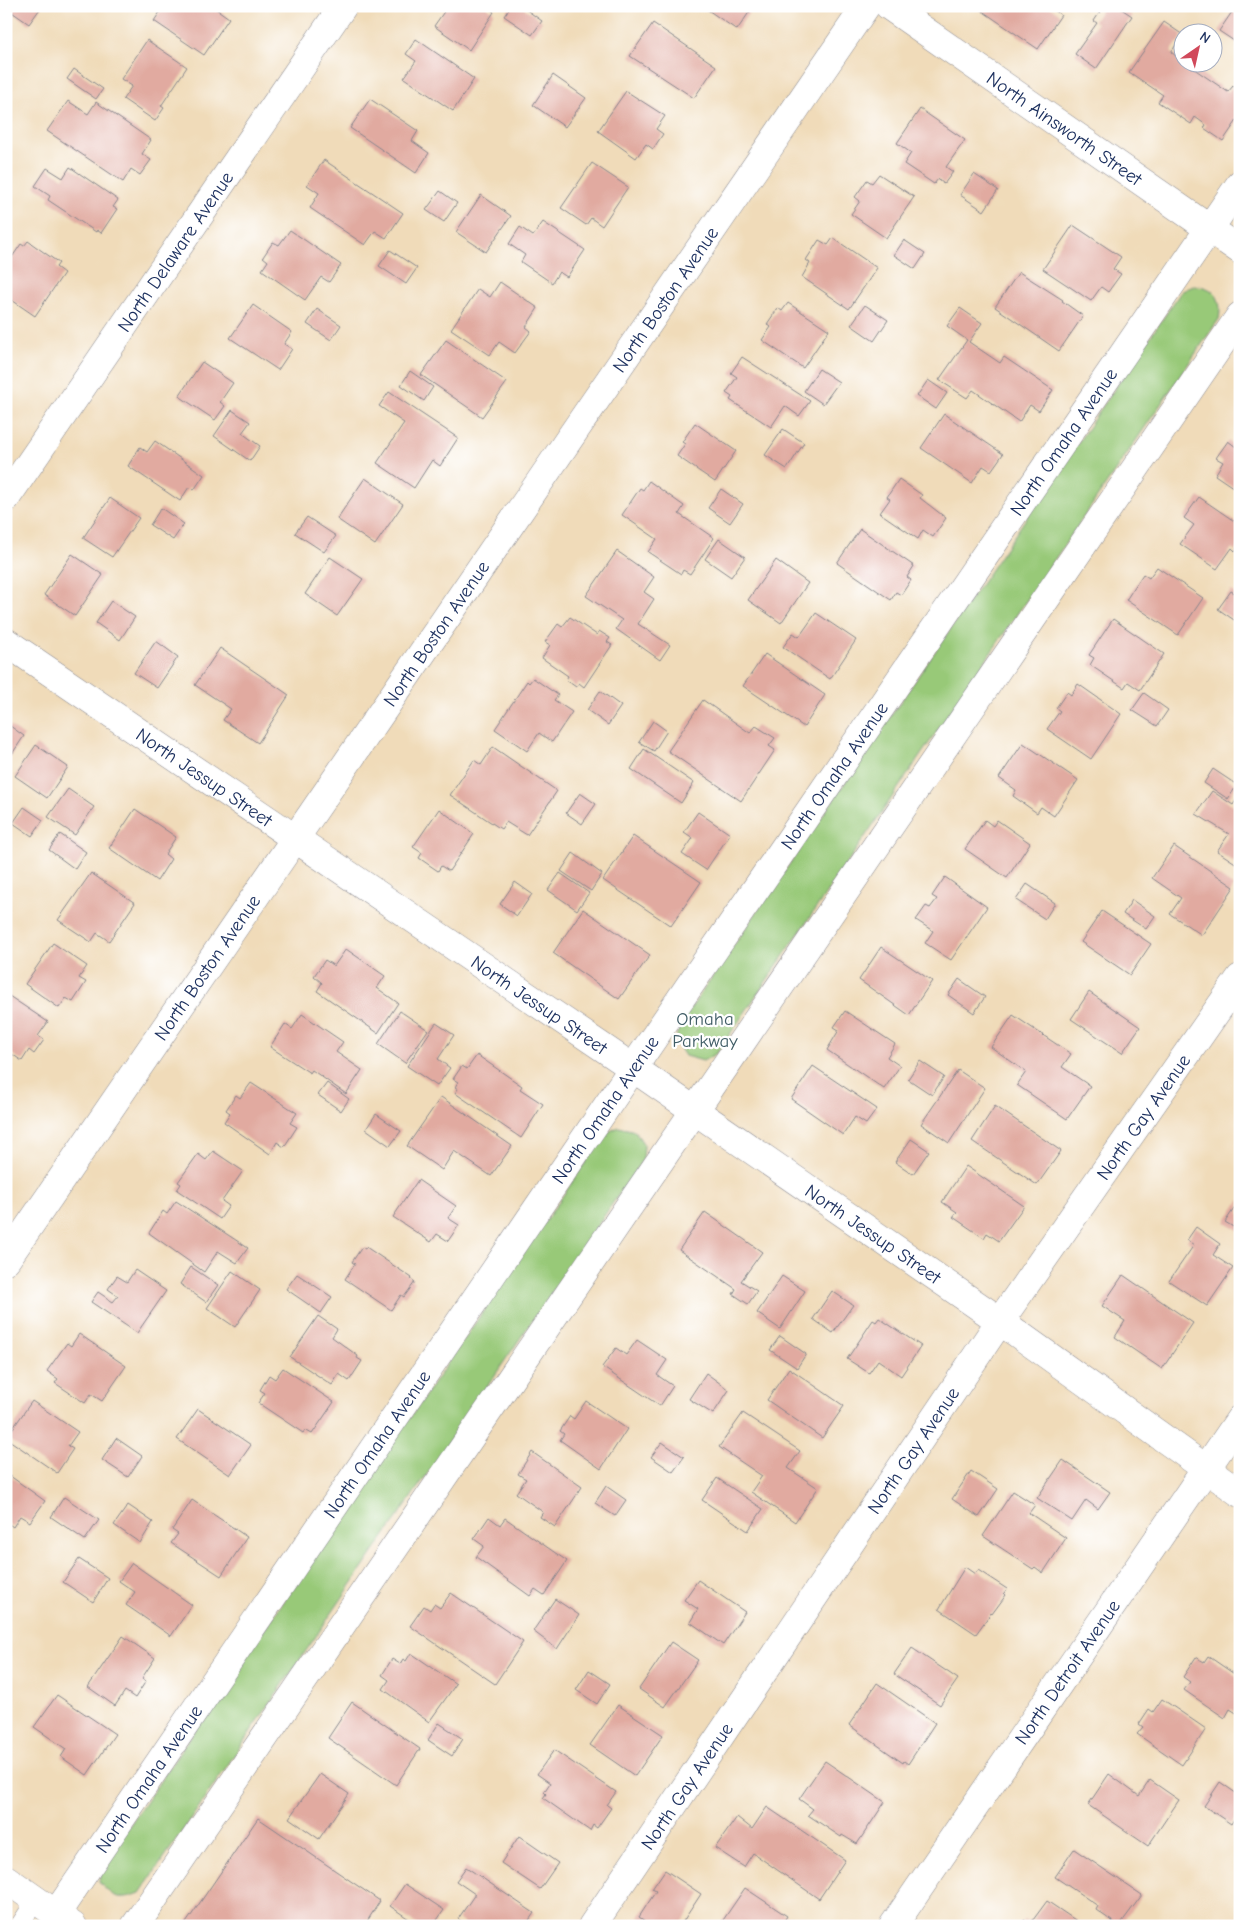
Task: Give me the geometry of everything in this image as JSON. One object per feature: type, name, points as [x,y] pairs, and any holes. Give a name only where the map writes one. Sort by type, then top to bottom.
[{"type":"street","name":"North Delaware Avenue","points":[[6,498],[343,6]]},
{"type":"street","name":"North Boston Avenue","points":[[6,1260],[866,6]]},
{"type":"street","name":"North Ainsworth Street","points":[[889,6],[1240,250]]},
{"type":"street","name":"North Omaha Avenue","points":[[55,1913],[1240,184]]},
{"type":"street","points":[[135,1926],[1240,316]]},
{"type":"street","name":"North Jessup Street","points":[[6,642],[633,1068],[1000,1321],[1240,1493]]},
{"type":"street","name":"North Gay Avenue","points":[[592,1926],[1000,1321],[1240,978]]},
{"type":"street","name":"North Detroit Avenue","points":[[893,1926],[1240,1419]]},
{"type":"street","points":[[6,1880],[55,1913]]},
{"type":"lane","points":[[19,1926],[55,1913]]},
{"type":"green space","name":"Omaha Parkway","points":[[1192,286],[1206,288],[1215,294],[1220,305],[1219,319],[717,1053],[703,1061],[685,1056],[676,1042],[678,1027],[1181,292]]},
{"type":"green space","points":[[619,1127],[635,1131],[644,1145],[643,1159],[140,1893],[121,1897],[108,1892],[99,1882],[101,1867],[606,1133]]},
{"type":"building","points":[[6,6],[42,6],[29,24],[6,8]]},
{"type":"building","points":[[164,6],[212,6],[229,18],[204,55],[154,21]]},
{"type":"building","points":[[448,6],[486,6],[494,12],[469,50],[434,26]]},
{"type":"building","points":[[511,6],[521,6],[542,21],[532,35],[504,16]]},
{"type":"building","points":[[702,6],[743,6],[750,11],[737,30]]},
{"type":"building","points":[[975,6],[1049,6],[1061,15],[1038,49]]},
{"type":"building","points":[[1104,6],[1117,6],[1132,16],[1096,69],[1075,54],[1097,23],[1094,21]]},
{"type":"building","points":[[1230,6],[1240,6],[1240,45],[1224,34],[1224,24],[1234,9]]},
{"type":"building","points":[[1164,22],[1174,29],[1174,48],[1171,52],[1174,54],[1174,72],[1199,72],[1228,92],[1233,86],[1240,90],[1240,116],[1223,141],[1204,128],[1206,125],[1195,117],[1191,124],[1158,102],[1163,95],[1129,72]]},
{"type":"building","points":[[653,23],[716,66],[694,98],[630,56]]},
{"type":"building","points":[[416,39],[474,79],[453,111],[404,78],[416,61],[406,54]]},
{"type":"building","points":[[147,40],[187,67],[161,106],[164,108],[155,121],[123,99],[132,86],[121,79]]},
{"type":"building","points":[[74,69],[103,89],[96,99],[67,79]]},
{"type":"building","points":[[553,75],[586,98],[565,127],[533,105]]},
{"type":"building","points":[[626,91],[665,116],[656,129],[663,134],[653,149],[646,144],[636,158],[598,131]]},
{"type":"building","points":[[370,99],[418,131],[412,141],[429,153],[416,173],[350,128]]},
{"type":"building","points":[[68,101],[88,114],[96,102],[151,140],[142,154],[151,160],[140,175],[131,169],[123,182],[47,131]]},
{"type":"building","points":[[920,109],[965,140],[946,167],[953,172],[944,184],[938,179],[934,184],[904,164],[911,153],[897,143]]},
{"type":"building","points":[[324,160],[403,213],[386,238],[375,231],[365,245],[310,208],[319,193],[307,185]]},
{"type":"building","points":[[592,163],[628,187],[602,226],[591,218],[586,225],[561,208]]},
{"type":"building","points":[[70,167],[118,200],[113,207],[117,209],[101,233],[97,230],[96,232],[48,200],[50,196],[35,186],[47,168],[63,178]]},
{"type":"building","points":[[879,174],[914,197],[886,238],[851,214],[860,201],[855,197],[867,180],[872,183]]},
{"type":"building","points":[[974,174],[998,190],[984,211],[960,195]]},
{"type":"building","points":[[440,191],[457,203],[444,222],[426,210]]},
{"type":"building","points":[[481,195],[511,216],[486,252],[456,232]]},
{"type":"building","points":[[543,222],[585,250],[567,277],[559,272],[552,283],[521,262],[525,255],[509,244],[520,227],[533,236]]},
{"type":"building","points":[[1073,225],[1121,257],[1113,269],[1121,274],[1108,292],[1101,287],[1091,301],[1043,269]]},
{"type":"building","points":[[290,230],[341,265],[329,282],[321,277],[305,300],[262,270],[268,261],[263,257],[273,242],[279,245]]},
{"type":"building","points":[[833,238],[877,268],[849,309],[802,277],[810,263],[806,260],[819,240],[828,245]]},
{"type":"building","points":[[904,240],[925,254],[915,269],[894,255]]},
{"type":"building","points":[[28,241],[59,263],[56,267],[64,273],[35,316],[6,296],[6,266],[21,244],[24,246]]},
{"type":"building","points":[[390,250],[417,268],[406,284],[379,266]]},
{"type":"building","points":[[1019,272],[1063,300],[1083,316],[1059,351],[995,307]]},
{"type":"building","points":[[500,282],[538,308],[526,327],[531,331],[515,353],[499,342],[490,355],[451,329],[478,289],[490,297]]},
{"type":"building","points":[[788,303],[829,330],[803,368],[762,340],[771,327],[767,324],[778,308],[782,311]]},
{"type":"building","points":[[253,305],[292,332],[284,344],[292,349],[278,370],[230,338]]},
{"type":"building","points":[[865,305],[888,320],[874,341],[851,325]]},
{"type":"building","points":[[960,308],[982,323],[969,342],[1000,363],[1004,357],[1053,390],[1039,411],[1030,405],[1019,422],[973,390],[967,398],[939,380],[967,340],[947,326]]},
{"type":"building","points":[[317,309],[341,325],[331,340],[307,324]]},
{"type":"building","points":[[446,340],[507,382],[482,417],[421,375]]},
{"type":"building","points":[[742,357],[810,401],[799,416],[785,406],[771,427],[730,400],[732,397],[726,393],[737,377],[731,373]]},
{"type":"building","points":[[202,362],[233,383],[220,402],[225,406],[215,420],[179,396]]},
{"type":"building","points":[[819,369],[839,382],[823,404],[804,391]]},
{"type":"building","points":[[410,371],[433,387],[424,401],[401,385]]},
{"type":"building","points":[[928,380],[947,393],[936,409],[917,396]]},
{"type":"building","points":[[389,392],[458,438],[440,466],[432,460],[414,488],[377,463],[404,423],[379,406]]},
{"type":"building","points":[[232,410],[250,422],[242,433],[260,446],[250,461],[214,436]]},
{"type":"building","points":[[944,414],[1003,454],[991,471],[983,466],[972,483],[921,448]]},
{"type":"building","points":[[695,423],[736,451],[715,482],[677,456],[685,444],[682,442]]},
{"type":"building","points":[[783,429],[804,443],[787,469],[765,455]]},
{"type":"building","points":[[155,441],[204,475],[194,490],[189,487],[180,501],[128,466],[140,447],[147,452]]},
{"type":"building","points":[[1228,441],[1236,447],[1240,441],[1240,492],[1215,475],[1223,462],[1216,458]]},
{"type":"building","points":[[365,478],[403,504],[375,545],[337,519]]},
{"type":"building","points":[[899,479],[922,495],[920,498],[946,518],[933,537],[923,530],[918,539],[880,513],[890,499],[887,497]]},
{"type":"building","points":[[649,481],[684,506],[679,514],[714,538],[690,574],[683,570],[681,574],[648,552],[657,539],[622,515],[640,488],[643,490]]},
{"type":"building","points":[[721,489],[743,504],[730,523],[708,508]]},
{"type":"building","points":[[1199,497],[1240,525],[1240,544],[1235,551],[1232,548],[1217,569],[1180,544],[1194,525],[1184,518]]},
{"type":"building","points":[[110,498],[139,518],[112,557],[83,538]]},
{"type":"building","points":[[161,508],[184,524],[173,540],[150,525]]},
{"type":"building","points":[[307,517],[336,536],[324,552],[295,533]]},
{"type":"building","points":[[860,529],[914,566],[907,577],[911,580],[901,595],[896,592],[891,600],[837,563]]},
{"type":"building","points":[[719,539],[745,557],[731,577],[705,559]]},
{"type":"building","points":[[617,551],[654,577],[644,592],[654,599],[638,624],[670,645],[660,660],[616,629],[622,620],[586,596]]},
{"type":"building","points":[[72,554],[103,575],[75,616],[44,595]]},
{"type":"building","points":[[330,557],[363,579],[337,616],[305,594]]},
{"type":"building","points":[[776,560],[808,583],[781,623],[748,600]]},
{"type":"building","points":[[1157,567],[1203,598],[1178,635],[1126,600],[1143,574],[1149,578]]},
{"type":"building","points":[[1231,591],[1240,596],[1240,624],[1218,609]]},
{"type":"building","points":[[111,601],[135,617],[120,640],[96,623]]},
{"type":"building","points":[[816,613],[856,640],[830,679],[783,647],[793,633],[799,637]]},
{"type":"building","points":[[570,617],[597,635],[599,631],[610,638],[607,642],[612,645],[584,687],[579,683],[576,687],[566,680],[568,676],[542,658],[550,645],[545,642],[558,624],[562,627]]},
{"type":"building","points":[[1113,619],[1164,654],[1140,690],[1128,682],[1124,688],[1090,665],[1094,658],[1089,655]]},
{"type":"building","points":[[156,641],[178,657],[157,688],[134,673]]},
{"type":"building","points":[[220,648],[289,695],[258,743],[223,720],[231,709],[195,685]]},
{"type":"building","points":[[765,654],[825,695],[804,727],[743,686]]},
{"type":"building","points":[[533,678],[558,695],[554,700],[572,712],[552,742],[539,733],[527,751],[495,729],[527,681],[529,683]]},
{"type":"building","points":[[1078,684],[1121,714],[1091,759],[1047,729],[1060,711],[1056,708],[1067,692],[1071,695]]},
{"type":"building","points":[[600,691],[621,706],[608,725],[587,710]]},
{"type":"building","points":[[1144,693],[1168,710],[1157,726],[1132,710]]},
{"type":"building","points":[[703,700],[750,733],[756,726],[775,738],[769,746],[775,750],[741,801],[668,751]]},
{"type":"building","points":[[653,721],[667,731],[654,751],[639,742]]},
{"type":"building","points":[[6,723],[24,736],[6,763]]},
{"type":"building","points":[[1023,743],[1078,780],[1054,816],[1041,807],[1037,813],[1013,796],[1016,790],[999,778]]},
{"type":"building","points":[[36,745],[68,767],[47,798],[15,776]]},
{"type":"building","points":[[493,747],[557,791],[527,835],[506,822],[501,829],[450,795],[474,760],[481,765]]},
{"type":"building","points":[[644,749],[694,783],[681,803],[631,769]]},
{"type":"building","points":[[1213,769],[1237,785],[1228,799],[1204,783]]},
{"type":"building","points":[[68,789],[94,807],[75,835],[48,817]]},
{"type":"building","points":[[1212,791],[1233,805],[1237,799],[1240,801],[1240,866],[1217,851],[1229,834],[1196,814]]},
{"type":"building","points":[[580,793],[596,804],[582,824],[566,813]]},
{"type":"building","points":[[24,807],[43,820],[32,836],[13,823]]},
{"type":"building","points":[[135,809],[176,837],[165,854],[171,859],[157,881],[109,848]]},
{"type":"building","points":[[439,809],[474,834],[449,871],[441,866],[438,871],[419,858],[422,853],[413,847]]},
{"type":"building","points":[[698,812],[730,834],[706,870],[682,854],[693,838],[684,832]]},
{"type":"building","points":[[985,820],[993,826],[997,820],[1030,843],[1007,878],[965,849]]},
{"type":"building","points":[[60,834],[86,852],[75,869],[49,850]]},
{"type":"building","points":[[633,836],[701,882],[671,926],[603,880]]},
{"type":"building","points":[[1174,846],[1234,887],[1202,935],[1170,914],[1181,898],[1152,878]]},
{"type":"building","points":[[573,853],[602,874],[591,891],[561,871]]},
{"type":"building","points":[[91,873],[135,903],[109,941],[97,933],[91,942],[58,920]]},
{"type":"building","points":[[560,873],[589,893],[577,910],[548,890]]},
{"type":"building","points":[[945,877],[987,907],[951,960],[925,943],[933,931],[916,920],[926,906],[930,908],[937,899],[932,896]]},
{"type":"building","points":[[515,882],[532,894],[517,916],[500,904]]},
{"type":"building","points":[[1027,884],[1055,903],[1045,919],[1016,900]]},
{"type":"building","points":[[1132,900],[1155,916],[1146,929],[1123,914]]},
{"type":"building","points":[[583,909],[650,955],[619,999],[553,953]]},
{"type":"building","points":[[1102,911],[1151,944],[1130,975],[1081,942]]},
{"type":"building","points":[[53,943],[87,966],[79,978],[86,982],[73,1002],[66,998],[59,1008],[25,984]]},
{"type":"building","points":[[881,947],[932,981],[909,1015],[859,980]]},
{"type":"building","points":[[346,949],[385,976],[377,988],[398,1003],[378,1033],[317,991],[322,983],[314,976],[325,960],[334,966]]},
{"type":"building","points":[[959,979],[985,997],[974,1013],[948,995]]},
{"type":"building","points":[[1089,992],[1140,1027],[1122,1053],[1071,1019]]},
{"type":"building","points":[[9,996],[48,1022],[38,1036],[44,1040],[34,1054],[29,1050],[22,1061],[6,1050],[6,1000]]},
{"type":"building","points":[[400,1011],[428,1030],[405,1063],[378,1044]]},
{"type":"building","points":[[845,1011],[895,1044],[887,1057],[900,1066],[884,1089],[827,1050],[839,1030],[834,1027]]},
{"type":"building","points":[[302,1014],[343,1042],[336,1052],[362,1070],[346,1094],[312,1070],[310,1073],[270,1047],[285,1024],[292,1029]]},
{"type":"building","points":[[1013,1015],[1071,1054],[1062,1067],[1090,1086],[1067,1119],[1017,1085],[1026,1072],[991,1047]]},
{"type":"building","points":[[436,1023],[454,1035],[438,1059],[450,1068],[437,1086],[407,1066]]},
{"type":"building","points":[[477,1055],[522,1086],[520,1089],[543,1104],[521,1138],[455,1093],[458,1089],[455,1087],[458,1082],[453,1079],[462,1066],[467,1069]]},
{"type":"building","points":[[920,1061],[944,1077],[932,1095],[908,1079]]},
{"type":"building","points":[[813,1066],[877,1109],[866,1124],[855,1117],[843,1135],[791,1099]]},
{"type":"building","points":[[958,1070],[985,1088],[949,1143],[921,1124]]},
{"type":"building","points":[[251,1083],[297,1113],[290,1123],[297,1127],[284,1147],[277,1142],[270,1154],[224,1122],[230,1113],[226,1110],[236,1095],[240,1098]]},
{"type":"building","points":[[327,1083],[349,1099],[341,1111],[318,1095]]},
{"type":"building","points":[[441,1097],[512,1146],[491,1176],[454,1151],[442,1170],[407,1146]]},
{"type":"building","points":[[995,1106],[1061,1151],[1037,1185],[972,1141]]},
{"type":"building","points":[[376,1114],[401,1131],[390,1146],[366,1129]]},
{"type":"building","points":[[911,1139],[929,1151],[913,1174],[895,1162]]},
{"type":"building","points":[[213,1151],[243,1171],[222,1201],[229,1206],[220,1219],[177,1190],[181,1184],[178,1182],[198,1154],[206,1160]]},
{"type":"building","points":[[966,1166],[1024,1206],[999,1241],[987,1233],[984,1238],[953,1217],[957,1212],[942,1202]]},
{"type":"building","points":[[418,1180],[456,1206],[448,1218],[459,1225],[448,1241],[437,1234],[431,1242],[393,1217]]},
{"type":"building","points":[[1240,1200],[1240,1231],[1225,1222]]},
{"type":"building","points":[[176,1201],[248,1248],[237,1263],[218,1251],[204,1272],[149,1233],[163,1211],[167,1214]]},
{"type":"building","points":[[705,1212],[762,1252],[741,1281],[757,1291],[748,1304],[733,1294],[736,1289],[679,1250]]},
{"type":"building","points":[[1196,1227],[1220,1244],[1213,1255],[1233,1268],[1207,1306],[1169,1281],[1194,1245],[1187,1240]]},
{"type":"building","points":[[362,1247],[365,1249],[366,1247],[412,1278],[415,1282],[404,1297],[401,1295],[391,1310],[345,1279],[355,1264],[352,1262]]},
{"type":"building","points":[[191,1267],[218,1285],[206,1302],[180,1284]]},
{"type":"building","points":[[135,1270],[166,1291],[137,1333],[91,1302],[98,1292],[113,1302],[118,1296],[108,1289],[117,1276],[127,1282]]},
{"type":"building","points":[[232,1271],[260,1290],[235,1327],[207,1308]]},
{"type":"building","points":[[297,1274],[332,1297],[321,1313],[286,1289]]},
{"type":"building","points":[[1123,1275],[1193,1323],[1162,1369],[1115,1337],[1125,1321],[1102,1306]]},
{"type":"building","points":[[782,1276],[805,1291],[780,1329],[757,1313]]},
{"type":"building","points":[[832,1291],[853,1305],[833,1333],[813,1319]]},
{"type":"building","points":[[318,1316],[337,1329],[332,1337],[362,1361],[349,1381],[339,1374],[332,1385],[290,1357]]},
{"type":"building","points":[[879,1318],[921,1346],[901,1376],[878,1360],[869,1373],[847,1359],[873,1320],[876,1322]]},
{"type":"building","points":[[79,1334],[126,1366],[102,1401],[91,1394],[85,1403],[55,1383],[58,1379],[47,1371],[67,1343],[71,1346]]},
{"type":"building","points":[[780,1336],[806,1354],[797,1368],[770,1350]]},
{"type":"building","points":[[637,1340],[667,1360],[657,1375],[673,1386],[660,1406],[602,1367],[616,1348],[626,1355]]},
{"type":"building","points":[[283,1368],[334,1402],[312,1434],[305,1430],[303,1433],[258,1403],[265,1393],[260,1390],[269,1375],[275,1379]]},
{"type":"building","points":[[789,1368],[844,1406],[822,1438],[767,1400]]},
{"type":"building","points":[[706,1373],[729,1390],[713,1414],[689,1399]]},
{"type":"building","points":[[32,1401],[78,1432],[68,1446],[73,1449],[57,1473],[6,1438]]},
{"type":"building","points":[[586,1401],[627,1429],[601,1469],[560,1440],[564,1434],[560,1431],[570,1416],[574,1419]]},
{"type":"building","points":[[198,1409],[251,1445],[230,1475],[177,1439]]},
{"type":"building","points":[[743,1413],[800,1451],[788,1468],[818,1488],[795,1522],[751,1492],[762,1476],[719,1447]]},
{"type":"building","points":[[116,1438],[142,1456],[128,1477],[102,1460]]},
{"type":"building","points":[[662,1442],[684,1457],[673,1472],[651,1457]]},
{"type":"building","points":[[532,1452],[582,1487],[555,1527],[540,1517],[543,1512],[516,1493],[526,1479],[518,1474]]},
{"type":"building","points":[[1063,1460],[1110,1492],[1098,1509],[1086,1500],[1072,1521],[1037,1498]]},
{"type":"building","points":[[971,1471],[998,1489],[979,1517],[952,1499]]},
{"type":"building","points":[[6,1473],[45,1501],[30,1522],[20,1516],[13,1527],[6,1522]]},
{"type":"building","points":[[717,1478],[763,1509],[748,1531],[702,1500]]},
{"type":"building","points":[[606,1486],[626,1500],[615,1516],[595,1503]]},
{"type":"building","points":[[1013,1491],[1035,1505],[1029,1513],[1066,1538],[1043,1573],[1035,1567],[1033,1569],[983,1536]]},
{"type":"building","points":[[64,1497],[99,1520],[85,1540],[51,1517]]},
{"type":"building","points":[[192,1500],[247,1537],[221,1576],[171,1543],[178,1534],[172,1530]]},
{"type":"building","points":[[128,1505],[153,1522],[140,1543],[114,1525]]},
{"type":"building","points":[[489,1517],[500,1525],[505,1518],[567,1561],[544,1595],[535,1589],[530,1596],[476,1557],[484,1546],[474,1539]]},
{"type":"building","points":[[79,1559],[108,1578],[93,1602],[63,1582]]},
{"type":"building","points":[[132,1563],[192,1605],[171,1636],[126,1605],[135,1592],[119,1581]]},
{"type":"building","points":[[965,1567],[975,1574],[978,1570],[1007,1589],[1004,1593],[1006,1595],[976,1634],[939,1609]]},
{"type":"building","points":[[698,1580],[745,1612],[723,1645],[690,1622],[698,1609],[684,1600]]},
{"type":"building","points":[[451,1593],[523,1642],[495,1684],[410,1626],[424,1606],[430,1610],[434,1604],[440,1608]]},
{"type":"building","points":[[555,1599],[579,1615],[557,1649],[533,1631]]},
{"type":"building","points":[[123,1636],[155,1658],[142,1678],[146,1681],[135,1698],[125,1691],[115,1706],[88,1687]]},
{"type":"building","points":[[671,1642],[698,1660],[665,1707],[639,1689]]},
{"type":"building","points":[[912,1648],[958,1679],[940,1705],[894,1674]]},
{"type":"building","points":[[411,1653],[456,1684],[429,1722],[383,1689],[389,1680],[382,1675],[392,1659],[400,1664],[403,1659],[406,1661]]},
{"type":"building","points":[[1208,1656],[1240,1678],[1240,1711],[1238,1714],[1230,1709],[1225,1718],[1184,1690],[1190,1682],[1183,1677],[1196,1657],[1204,1662]]},
{"type":"building","points":[[589,1670],[610,1684],[597,1704],[576,1690]]},
{"type":"building","points":[[877,1683],[935,1723],[908,1764],[904,1761],[903,1763],[849,1725]]},
{"type":"building","points":[[57,1695],[115,1734],[87,1775],[61,1757],[66,1749],[34,1727]]},
{"type":"building","points":[[1162,1699],[1206,1729],[1182,1765],[1137,1734],[1143,1727],[1139,1724],[1149,1709],[1153,1712]]},
{"type":"building","points":[[352,1702],[420,1749],[396,1785],[328,1738]]},
{"type":"building","points":[[618,1705],[663,1735],[635,1776],[590,1745]]},
{"type":"building","points":[[439,1723],[463,1739],[452,1756],[428,1740]]},
{"type":"building","points":[[554,1750],[616,1792],[607,1805],[611,1808],[597,1828],[593,1825],[590,1831],[543,1798],[546,1794],[544,1792],[550,1783],[537,1774]]},
{"type":"building","points":[[825,1761],[885,1802],[857,1844],[842,1835],[841,1837],[808,1815],[813,1809],[799,1799]]},
{"type":"building","points":[[320,1774],[349,1794],[319,1839],[289,1818]]},
{"type":"building","points":[[1109,1774],[1139,1796],[1150,1780],[1179,1800],[1148,1846],[1088,1805]]},
{"type":"building","points":[[1220,1782],[1240,1796],[1240,1810],[1231,1824],[1204,1806]]},
{"type":"building","points":[[767,1807],[845,1860],[819,1899],[753,1853],[744,1867],[715,1848],[737,1817],[752,1829]]},
{"type":"building","points":[[258,1818],[380,1901],[364,1926],[184,1926]]},
{"type":"building","points":[[519,1836],[558,1863],[540,1889],[501,1863]]},
{"type":"building","points":[[1074,1849],[1142,1895],[1119,1926],[1096,1910],[1098,1906],[1055,1877]]},
{"type":"building","points":[[466,1867],[534,1913],[525,1926],[467,1926],[458,1919],[475,1894],[456,1881]]},
{"type":"building","points":[[665,1870],[701,1894],[680,1926],[652,1926],[639,1917],[656,1891],[652,1889]]},
{"type":"building","points":[[405,1884],[444,1910],[433,1926],[419,1926],[390,1906]]},
{"type":"building","points":[[745,1888],[787,1916],[781,1926],[719,1926]]},
{"type":"building","points":[[1047,1901],[1084,1926],[1021,1926],[1024,1920],[1030,1924]]}]
